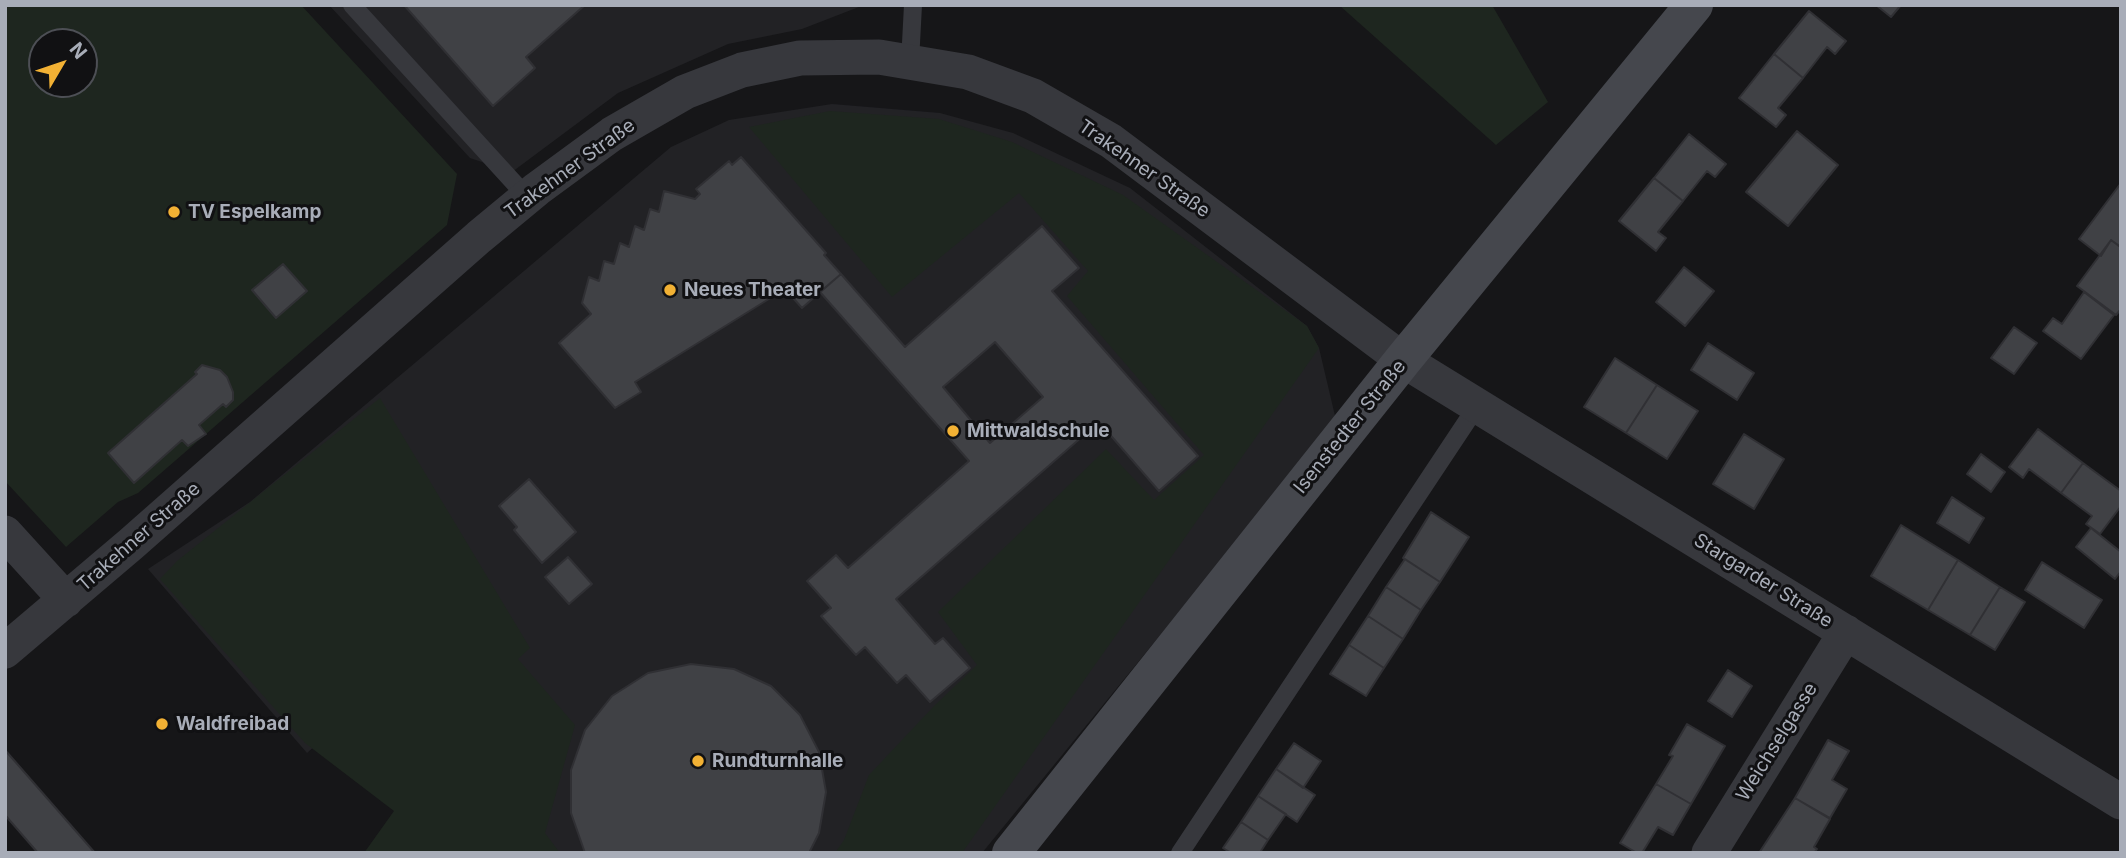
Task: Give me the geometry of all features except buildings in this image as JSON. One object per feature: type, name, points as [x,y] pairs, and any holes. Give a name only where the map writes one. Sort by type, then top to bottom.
[{"type":"street","name":"Isenstedter Straße","points":[[1011,853],[1403,360],[1693,5]]},
{"type":"street","name":"Trakehner Straße","points":[[5,650],[66,600],[527,197],[612,134],[685,92],[742,70],[800,58],[879,57],[968,72],[1033,96],[1111,141],[1403,360]]},
{"type":"street","name":"Stargarder Straße","points":[[1403,360],[2121,802]]},
{"type":"street","points":[[5,533],[66,600]]},
{"type":"street","name":"Weichselgasse","points":[[1709,853],[1846,632]]},
{"type":"lane","points":[[352,5],[527,197]]},
{"type":"lane","points":[[910,62],[913,5]]},
{"type":"lane","points":[[1180,853],[1477,406]]},
{"type":"shaded area","name":"TV Espelkamp","points":[[5,5],[301,5],[457,174],[447,225],[138,493],[118,502],[66,547],[5,481]]},
{"type":"shaded area","points":[[329,5],[864,5],[802,29],[728,44],[618,93],[512,172],[470,158]]},
{"type":"shaded area","points":[[1339,5],[1492,5],[1548,102],[1496,145]]},
{"type":"shaded area","points":[[832,104],[940,113],[1013,133],[1130,188],[1307,326],[1319,348],[1336,420],[982,853],[468,853],[319,742],[307,753],[148,569],[250,502],[671,147],[729,120]]},
{"type":"shaded area","points":[[830,111],[939,119],[1012,142],[1123,195],[1307,326],[1319,348],[962,853],[835,853],[844,840],[869,775],[977,665],[938,612],[1106,449],[1154,500],[1204,455],[1067,296],[1088,271],[1019,193],[892,297],[749,127]]},
{"type":"shaded area","points":[[380,398],[530,648],[518,659],[575,725],[545,833],[560,853],[364,853],[394,811],[305,743],[160,579],[177,561]]},
{"type":"place","name":"TV Espelkamp","points":[[174,212]]},
{"type":"place","name":"Neues Theater","points":[[670,290]]},
{"type":"place","name":"Mittwaldschule","points":[[953,431]]},
{"type":"place","name":"Waldfreibad","points":[[162,724]]},
{"type":"place","name":"Rundturnhalle","points":[[698,761]]}]
